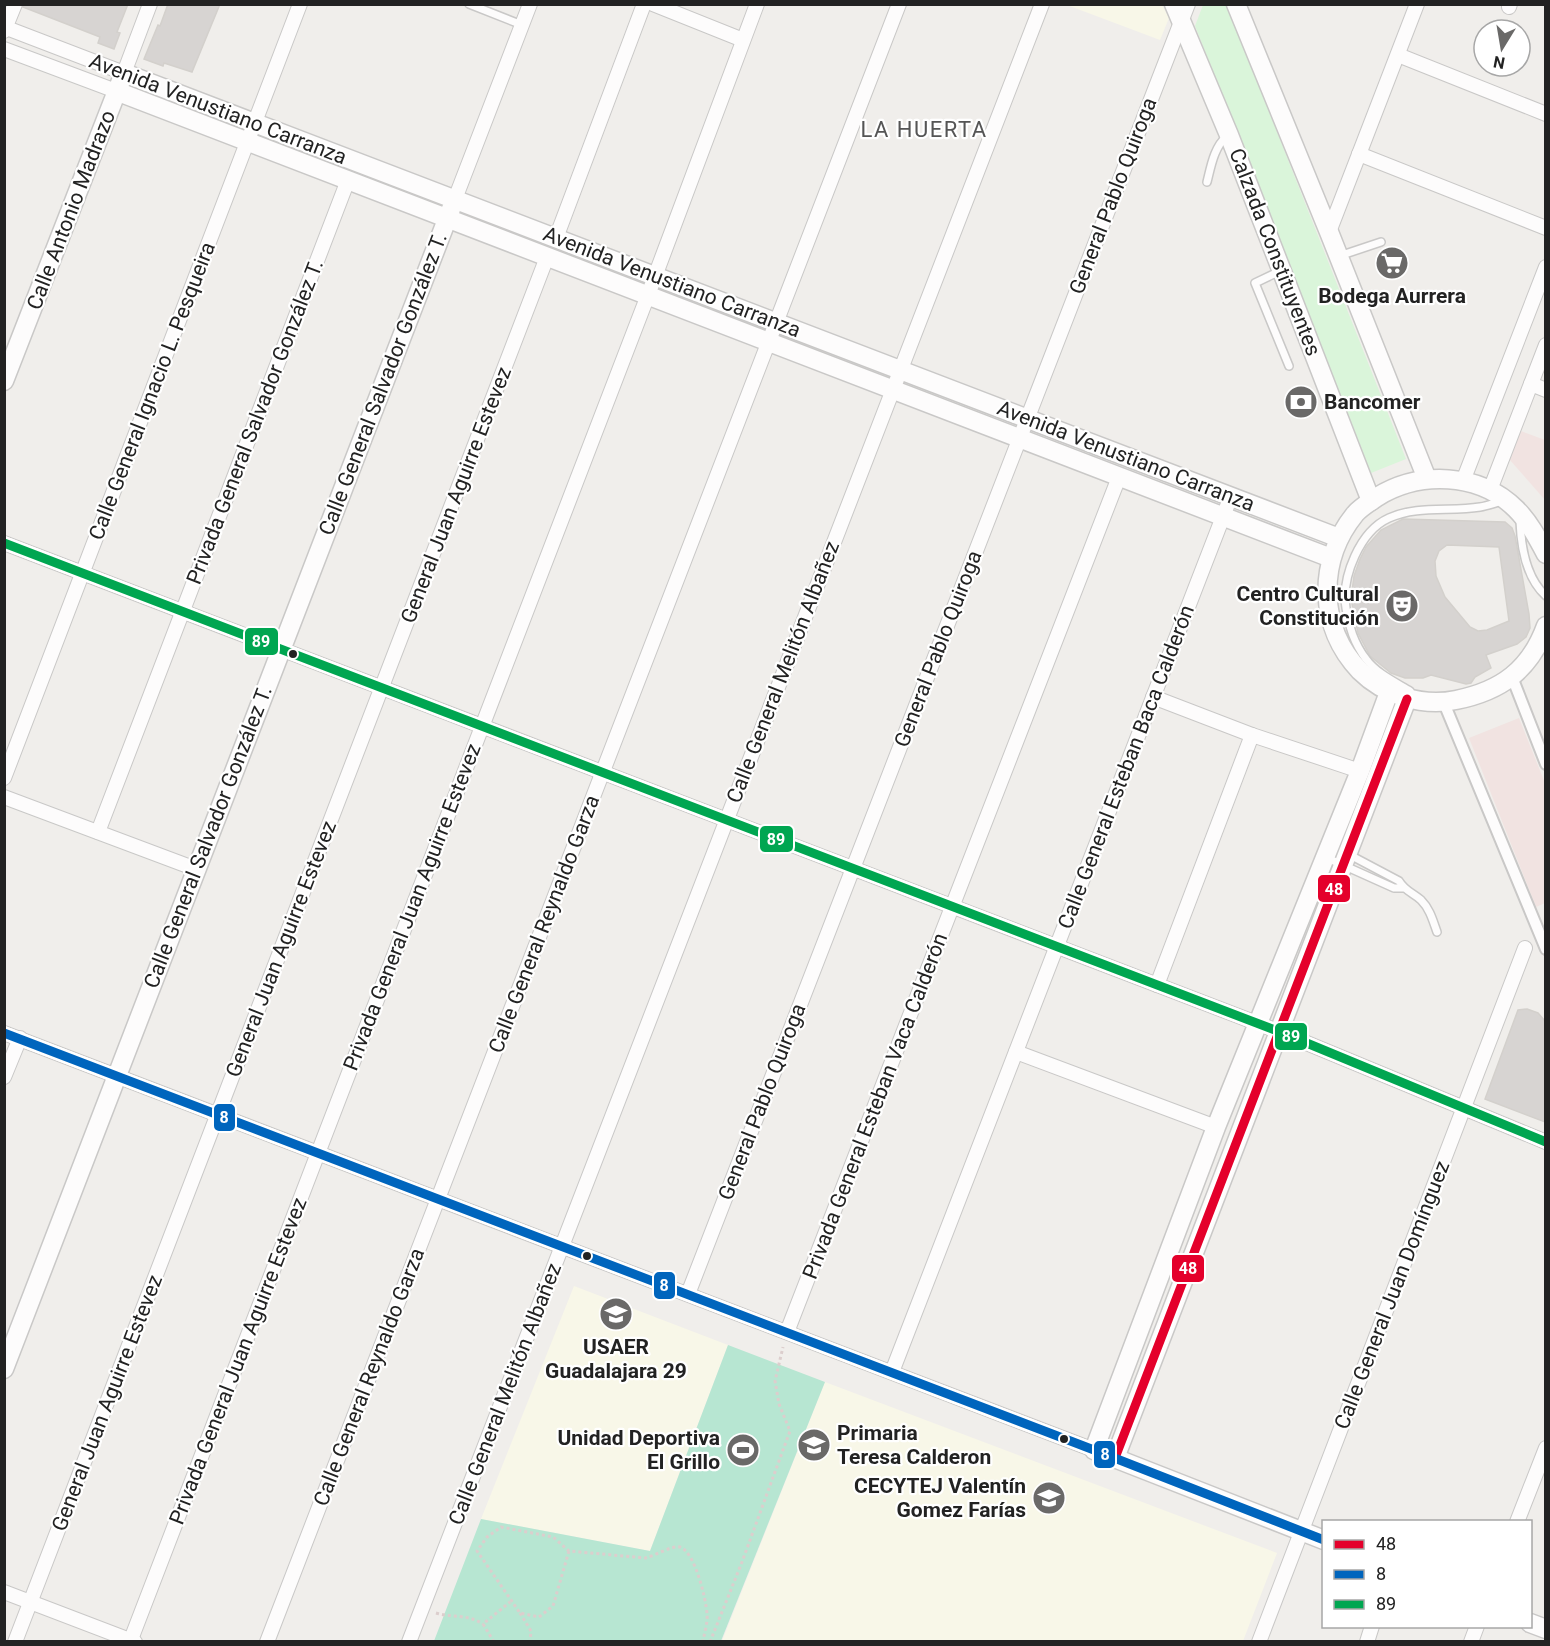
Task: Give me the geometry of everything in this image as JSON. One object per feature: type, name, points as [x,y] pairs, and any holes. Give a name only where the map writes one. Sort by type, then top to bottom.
[{"type":"street","points":[[5,29],[15,4]]},
{"type":"street","name":"Calle Antonio Madrazo","points":[[4,381],[150,4]]},
{"type":"street","name":"Calle General Ignacio L. Pesqueira","points":[[4,778],[300,4]]},
{"type":"street","name":"Calle General Salvador González T.","points":[[4,1369],[530,4]]},
{"type":"street","points":[[556,238],[644,4]]},
{"type":"street","points":[[653,4],[743,40]]},
{"type":"street","name":"Privada General Juan Aguirre Estevez","points":[[132,1641],[648,295],[757,4]]},
{"type":"street","name":"Calle General Reynaldo Garza","points":[[267,1641],[899,4]]},
{"type":"street","name":"Calle General Melitón Albañez","points":[[409,1641],[1042,4]]},
{"type":"street","points":[[1236,4],[1339,256],[1426,479]]},
{"type":"street","points":[[1329,232],[1417,4]]},
{"type":"street","name":"Calzada Constituyentes","points":[[1181,10],[1371,501]]},
{"type":"street","name":"General Pablo Quiroga","points":[[688,1294],[1019,439],[1181,10]]},
{"type":"street","name":"Avenida Venustiano Carranza","points":[[5,29],[1339,538]]},
{"type":"street","name":"Avenida Venustiano Carranza","points":[[4,49],[1331,558]]},
{"type":"street","points":[[1398,55],[1545,114]]},
{"type":"street","points":[[1359,154],[1545,228]]},
{"type":"street","name":"Privada General Salvador González T.","points":[[98,832],[348,180]]},
{"type":"street","name":"General Juan Aguirre Estevez","points":[[15,1641],[547,256]]},
{"type":"street","points":[[1463,481],[1545,267]]},
{"type":"street","points":[[1497,495],[1545,345]]},
{"type":"street","points":[[1531,384],[1545,390]]},
{"type":"street","name":"Privada General Esteban Vaca Calderón","points":[[787,1332],[1119,477]]},
{"type":"street","points":[[1544,637],[1528,661],[1512,677],[1480,695],[1444,703],[1407,699],[1371,681],[1356,666],[1339,643],[1329,616],[1326,586],[1331,558],[1339,538],[1356,512],[1388,490],[1426,479],[1463,481],[1497,495],[1520,513],[1533,529],[1545,554]]},
{"type":"street","name":"Calle General Esteban Baca Calderón","points":[[892,1372],[1231,496]]},
{"type":"street","points":[[4,543],[1280,1032],[1545,1142]]},
{"type":"street","points":[[1512,677],[1545,764]]},
{"type":"street","points":[[1094,1450],[1216,1127],[1360,771],[1389,692]]},
{"type":"street","points":[[1153,697],[1252,735],[1360,771]]},
{"type":"street","points":[[1115,1458],[1407,699]]},
{"type":"street","points":[[1444,703],[1545,949]]},
{"type":"street","points":[[1157,985],[1252,735]]},
{"type":"street","points":[[4,797],[196,869]]},
{"type":"street","name":"Calle General Juan Domínguez","points":[[1259,1641],[1525,948]]},
{"type":"street","points":[[4,1033],[892,1372],[1322,1540]]},
{"type":"street","points":[[4,1077],[20,1038]]},
{"type":"street","points":[[1016,1052],[1216,1127]]},
{"type":"street","points":[[1517,1520],[1545,1448]]},
{"type":"street","points":[[4,1592],[132,1641]]},
{"type":"lane","points":[[469,4],[522,25]]},
{"type":"lane","points":[[1207,182],[1222,140],[1229,135]]},
{"type":"lane","points":[[1339,256],[1382,242]]},
{"type":"lane","points":[[1282,270],[1255,283],[1289,366]]},
{"type":"lane","points":[[1426,700],[1385,676],[1366,660],[1356,643],[1345,606],[1346,586],[1355,555],[1374,527],[1389,518],[1406,512],[1480,507],[1497,495]]},
{"type":"lane","points":[[1520,513],[1520,540],[1527,564],[1535,587],[1545,596]]},
{"type":"lane","points":[[1327,852],[1399,881],[1403,888],[1425,905],[1437,932]]},
{"type":"lane","points":[[1327,852],[1346,860],[1394,888],[1403,888]]},
{"type":"path","points":[[710,1641],[790,1431],[779,1404],[775,1381],[787,1332]]},
{"type":"path","points":[[530,1641],[531,1631],[477,1551],[487,1538],[501,1527],[553,1537],[569,1551],[645,1558],[655,1556],[672,1547],[680,1547],[687,1552],[704,1589],[708,1617],[703,1641]]},
{"type":"path","points":[[520,1613],[539,1617],[553,1606],[569,1551]]},
{"type":"path","points":[[483,1624],[510,1602]]},
{"type":"path","points":[[422,1609],[446,1616],[474,1618],[483,1624],[494,1641]]},
{"type":"shaded area","points":[[1067,5],[1162,5],[1169,18],[1160,40]]},
{"type":"shaded area","points":[[1521,431],[1545,440],[1545,500],[1509,459]]},
{"type":"shaded area","points":[[1519,718],[1545,783],[1545,903],[1536,907],[1469,738]]},
{"type":"shaded area","points":[[574,1286],[728,1345],[650,1551],[481,1519]]},
{"type":"shaded area","points":[[825,1382],[1277,1553],[1243,1641],[722,1641]]},
{"type":"green space","points":[[1203,5],[1227,5],[1406,459],[1371,473],[1195,26]]},
{"type":"green space","name":"Unidad Deportiva El Grillo","points":[[728,1345],[825,1382],[721,1641],[434,1641],[481,1519],[650,1551]]},
{"type":"building","points":[[24,4],[128,4],[117,32],[120,33],[114,49],[98,43],[100,37],[23,7]]},
{"type":"building","points":[[168,4],[220,4],[192,72],[144,59]]},
{"type":"building","name":"Centro Cultural Constitución","points":[[1403,519],[1505,522],[1512,528],[1515,536],[1529,614],[1530,628],[1526,637],[1517,644],[1486,655],[1491,668],[1475,677],[1471,683],[1466,684],[1431,675],[1423,678],[1405,678],[1391,673],[1370,656],[1358,633],[1351,599],[1354,576],[1360,559],[1366,547],[1381,530]],"holes":[[[1447,545],[1499,547],[1509,621],[1487,630],[1478,631],[1470,627],[1445,597],[1436,576],[1435,561],[1439,551]]]},
{"type":"building","points":[[1527,1009],[1538,1013],[1545,1021],[1545,1122],[1485,1099],[1518,1010]]},
{"type":"transit line","name":"89","points":[[4,543],[1280,1032],[1546,1142]]},
{"type":"transit line","name":"48","points":[[1115,1458],[1407,699]]},
{"type":"transit line","name":"8","points":[[4,1033],[1322,1539]]},
{"type":"place","name":"Bodega Aurrera","points":[[1392,263]]},
{"type":"place","name":"Bancomer","points":[[1301,402]]},
{"type":"place","name":"Centro Cultural Constitución","points":[[1402,606]]},
{"type":"place","name":"USAER Guadalajara 29","points":[[616,1314]]},
{"type":"place","name":"Primaria Teresa Calderon","points":[[814,1445]]},
{"type":"place","name":"Unidad Deportiva El Grillo","points":[[743,1450]]},
{"type":"place","name":"CECYTEJ Valentín Gomez Farías","points":[[1049,1498]]},
{"type":"district","name":"LA HUERTA","points":[[924,129]]}]
